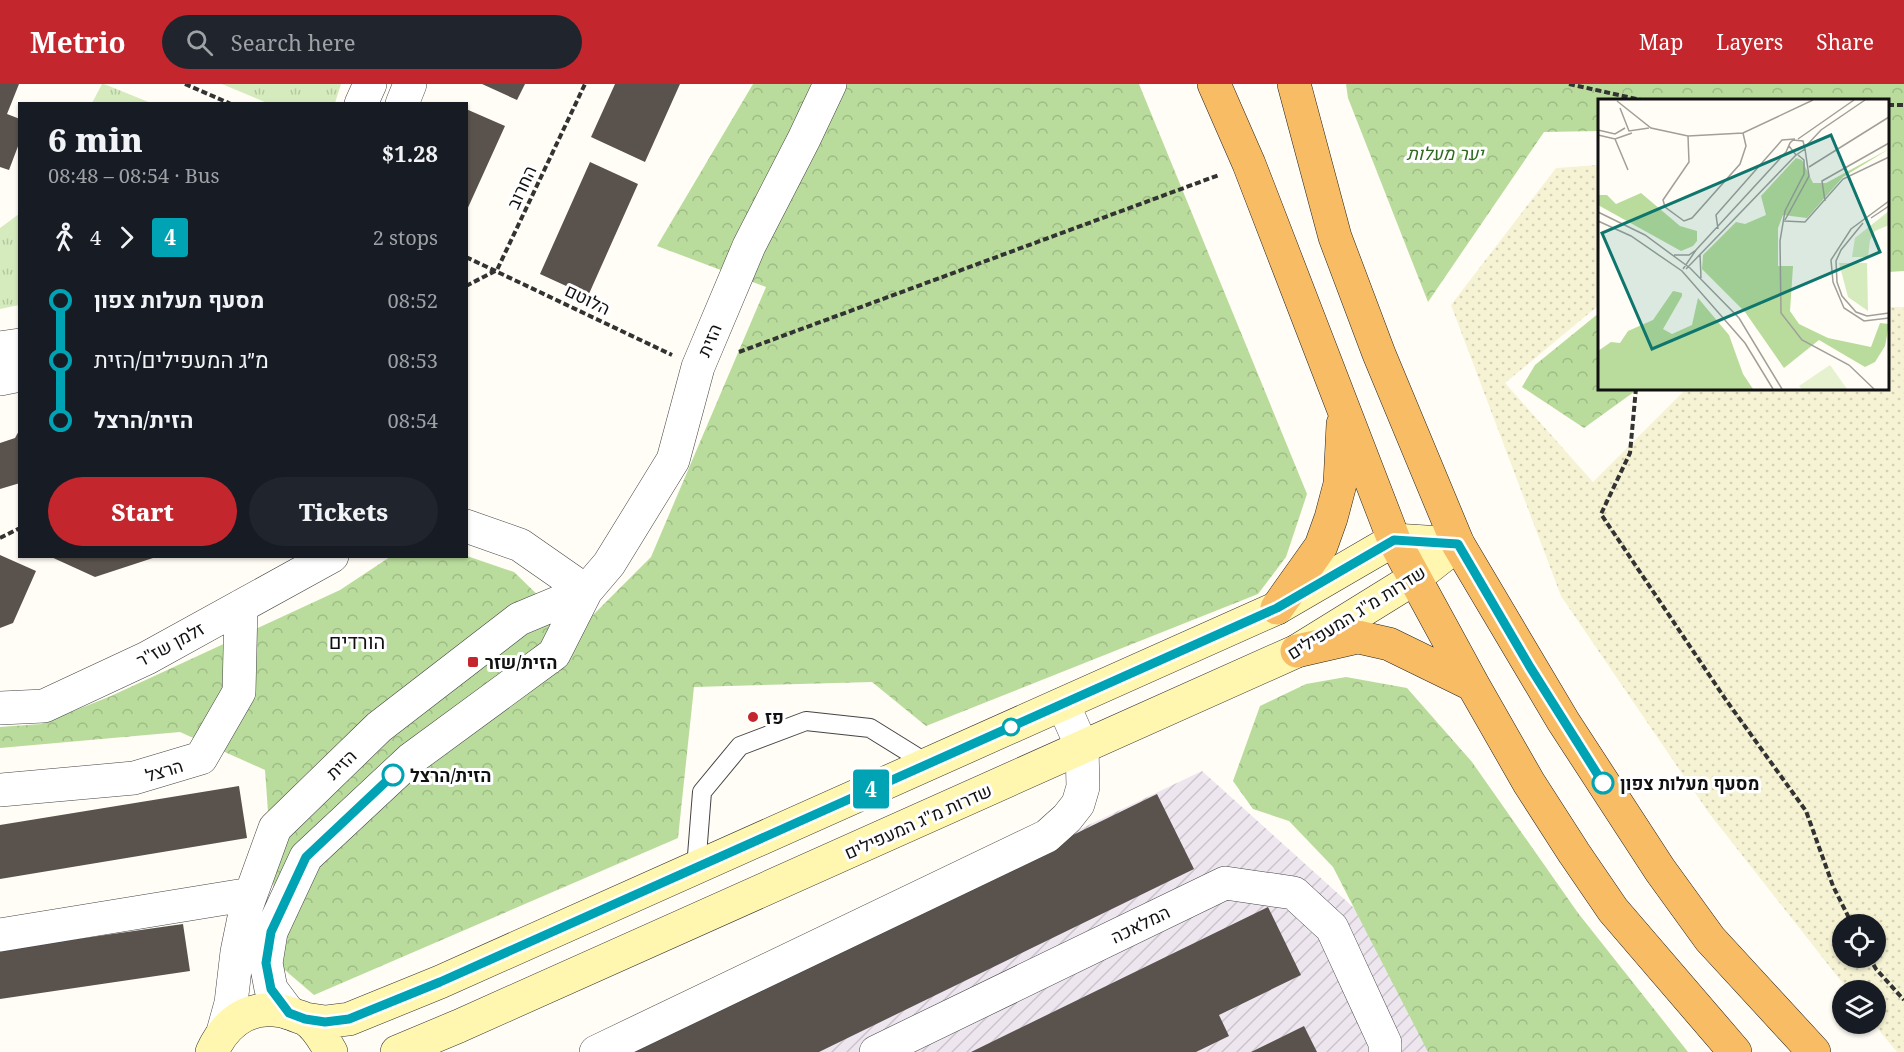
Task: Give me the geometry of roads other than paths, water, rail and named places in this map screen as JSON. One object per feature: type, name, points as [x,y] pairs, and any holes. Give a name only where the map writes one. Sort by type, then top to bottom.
[{"type":"highway","points":[[1214,84],[1249,164],[1394,540],[1473,686],[1529,783],[1613,910],[1734,1052]]},
{"type":"highway","points":[[1294,84],[1335,237],[1378,354],[1458,544],[1563,721],[1660,870],[1710,939],[1814,1052]]},
{"type":"highway","points":[[1277,608],[1321,546],[1331,518],[1340,484],[1343,408]]},
{"type":"highway","points":[[1297,651],[1358,637],[1389,644],[1473,686]]},
{"type":"main road","name":"שדרות מ\"ג המעפילים","points":[[1394,540],[1458,544]]},
{"type":"main road","points":[[214,1047],[235,1020],[256,1011],[278,1010],[325,1022],[349,1019],[374,1010],[1277,608],[1394,540]]},
{"type":"main road","name":"שדרות מ\"ג המעפילים","points":[[397,1052],[1297,651],[1415,578],[1458,544]]},
{"type":"main road","points":[[297,1016],[321,1034],[331,1052]]},
{"type":"street","points":[[362,102],[370,84]]},
{"type":"street","points":[[403,102],[410,84]]},
{"type":"street","name":"הזית","points":[[297,1016],[271,989],[266,963],[271,932],[306,857],[411,759],[554,654],[586,591],[609,564],[673,460],[698,367],[749,246],[830,84]]},
{"type":"street","points":[[0,348],[18,345]]},
{"type":"street","points":[[0,379],[18,375]]},
{"type":"street","points":[[468,527],[520,545],[586,591]]},
{"type":"street","name":"זלמן שז\"ר","points":[[0,708],[44,706],[147,658],[329,558]]},
{"type":"street","name":"הזית","points":[[214,1047],[231,1003],[237,952],[246,908],[275,828],[379,727],[519,619],[586,591]]},
{"type":"street","name":"הרצל","points":[[0,790],[134,778],[201,758],[239,692],[241,606]]},
{"type":"street","points":[[596,1052],[1047,836],[1067,818],[1078,804],[1083,787],[1082,747],[1063,704]]},
{"type":"street","name":"המלאכה","points":[[876,1052],[1225,883],[1294,893],[1332,928],[1385,1043],[1384,1052]]},
{"type":"street","points":[[0,935],[251,894]]},
{"type":"lane","points":[[696,868],[702,792],[740,746],[806,721],[870,728],[928,764]]},
{"type":"place","name":"הזית/שזר","points":[[473,662]]},
{"type":"place","name":"פז","points":[[753,717]]},
{"type":"place","name":"הזית/הרצל","points":[[393,775]]},
{"type":"place","name":"מסעף מעלות צפון","points":[[1603,783]]},
{"type":"district","name":"הורדים","points":[[357,641]]},
{"type":"park label","name":"יער מעלות","points":[[1445,153]]}]
